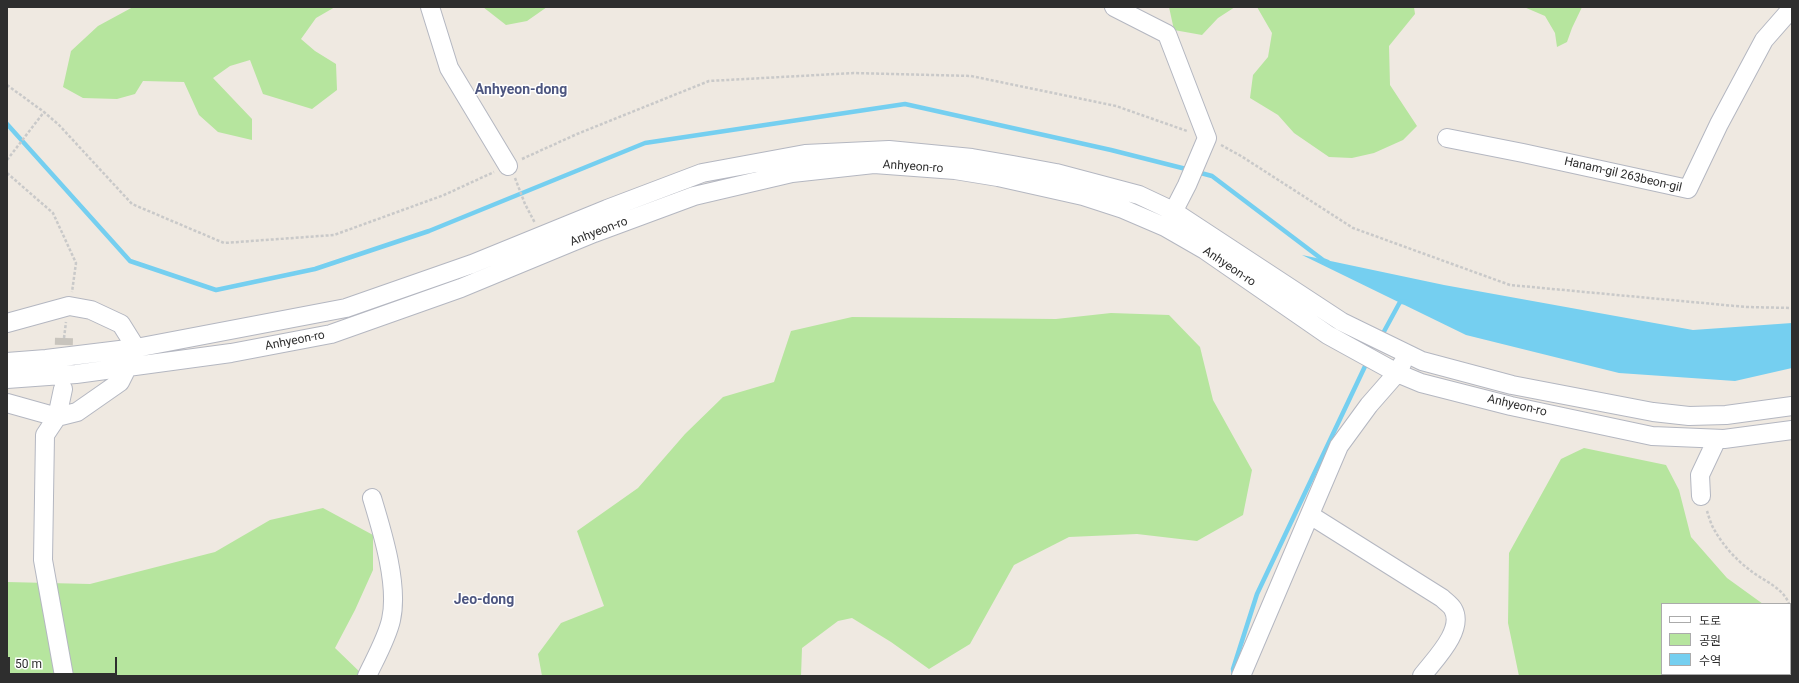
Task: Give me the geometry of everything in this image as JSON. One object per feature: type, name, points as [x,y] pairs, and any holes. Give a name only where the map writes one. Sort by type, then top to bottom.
[{"type":"street","points":[[430,7],[449,68],[511,171]]},
{"type":"street","points":[[1114,7],[1167,34],[1207,138],[1187,186],[1165,227]]},
{"type":"street","name":"Hanam-gil 263beon-gil","points":[[1447,138],[1688,189],[1719,124],[1764,40],[1792,8]]},
{"type":"street","name":"Anhyeon-ro","points":[[7,362],[46,359],[136,348],[346,308],[472,264],[607,209],[702,173],[805,154],[889,150],[972,158],[1056,173],[1139,195],[1173,211],[1342,322],[1422,361],[1512,386],[1653,412],[1689,416],[1726,415],[1792,406]]},
{"type":"street","name":"Anhyeon-ro","points":[[7,379],[76,374],[128,366],[231,354],[331,334],[461,288],[594,233],[694,196],[792,173],[874,164],[955,170],[1044,186],[1083,196],[1123,209],[1165,227],[1205,250],[1328,335],[1390,369],[1420,383],[1496,402],[1652,436],[1717,439],[1792,430]]},
{"type":"street","points":[[7,323],[70,306],[91,310],[121,324],[136,348]]},
{"type":"street","points":[[1241,676],[1340,446],[1370,405],[1390,369],[1407,354]]},
{"type":"street","points":[[7,403],[57,417],[77,412],[120,382],[128,366]]},
{"type":"street","points":[[63,389],[57,417],[45,435],[43,560],[64,676]]},
{"type":"street","points":[[1701,496],[1700,475],[1717,439]]},
{"type":"street","points":[[367,676],[391,620],[393,594],[381,528],[372,498]]},
{"type":"street","points":[[1310,515],[1442,598],[1453,609],[1456,622],[1453,635],[1422,676]]},
{"type":"path","points":[[7,160],[12,156],[44,112]]},
{"type":"path","points":[[511,171],[525,204]]},
{"type":"path","points":[[7,173],[53,213],[76,263],[64,338]]},
{"type":"path","points":[[1701,496],[1714,531],[1725,545],[1749,570],[1770,583],[1787,598],[1789,603]]},
{"type":"green space","points":[[133,7],[335,7],[316,18],[301,39],[315,51],[336,64],[337,90],[312,109],[263,94],[250,60],[230,66],[213,78],[252,119],[252,140],[218,132],[199,115],[184,82],[143,81],[135,94],[117,99],[83,98],[63,87],[71,51],[98,26]]},
{"type":"green space","points":[[483,7],[547,7],[527,21],[506,25]]},
{"type":"green space","points":[[1169,7],[1235,7],[1218,18],[1202,35],[1174,30]]},
{"type":"green space","points":[[1257,7],[1414,7],[1415,14],[1389,46],[1390,85],[1417,126],[1403,140],[1374,153],[1352,158],[1329,157],[1294,133],[1278,115],[1250,98],[1253,75],[1268,57],[1272,33]]},
{"type":"green space","points":[[1524,7],[1582,7],[1567,42],[1557,47],[1555,33],[1545,16]]},
{"type":"green space","points":[[1111,313],[1169,315],[1200,347],[1213,400],[1252,470],[1243,515],[1197,541],[1137,534],[1069,537],[1014,565],[970,644],[929,669],[891,642],[852,618],[838,621],[802,648],[801,676],[542,676],[538,654],[561,623],[604,606],[577,531],[638,488],[685,434],[723,397],[774,382],[791,331],[852,317],[1056,319]]},
{"type":"green space","points":[[1584,448],[1666,465],[1679,490],[1691,537],[1727,578],[1762,603],[1661,603],[1661,675],[1776,676],[1519,676],[1508,623],[1509,553],[1561,459]]},
{"type":"green space","points":[[323,508],[373,535],[373,570],[355,610],[335,648],[364,676],[11,676],[7,673],[7,582],[90,584],[215,552],[270,520]]},
{"type":"water","points":[[1302,255],[1444,285],[1693,330],[1792,323],[1792,368],[1735,381],[1619,373],[1466,335]]},
{"type":"waterway","points":[[7,124],[130,261],[216,290],[315,269],[429,231],[645,143],[905,104],[1111,150],[1190,170]]},
{"type":"waterway","points":[[1197,172],[1212,176],[1323,260],[1328,262]]},
{"type":"waterway","points":[[1381,337],[1400,302],[1406,302]]},
{"type":"waterway","points":[[1234,676],[1233,669],[1257,594],[1368,360]]},
{"type":"tunnel","points":[[63,372],[64,338]]},
{"type":"district","name":"Anhyeon-dong","points":[[521,90]]},
{"type":"district","name":"Jeo-dong","points":[[484,600]]}]
